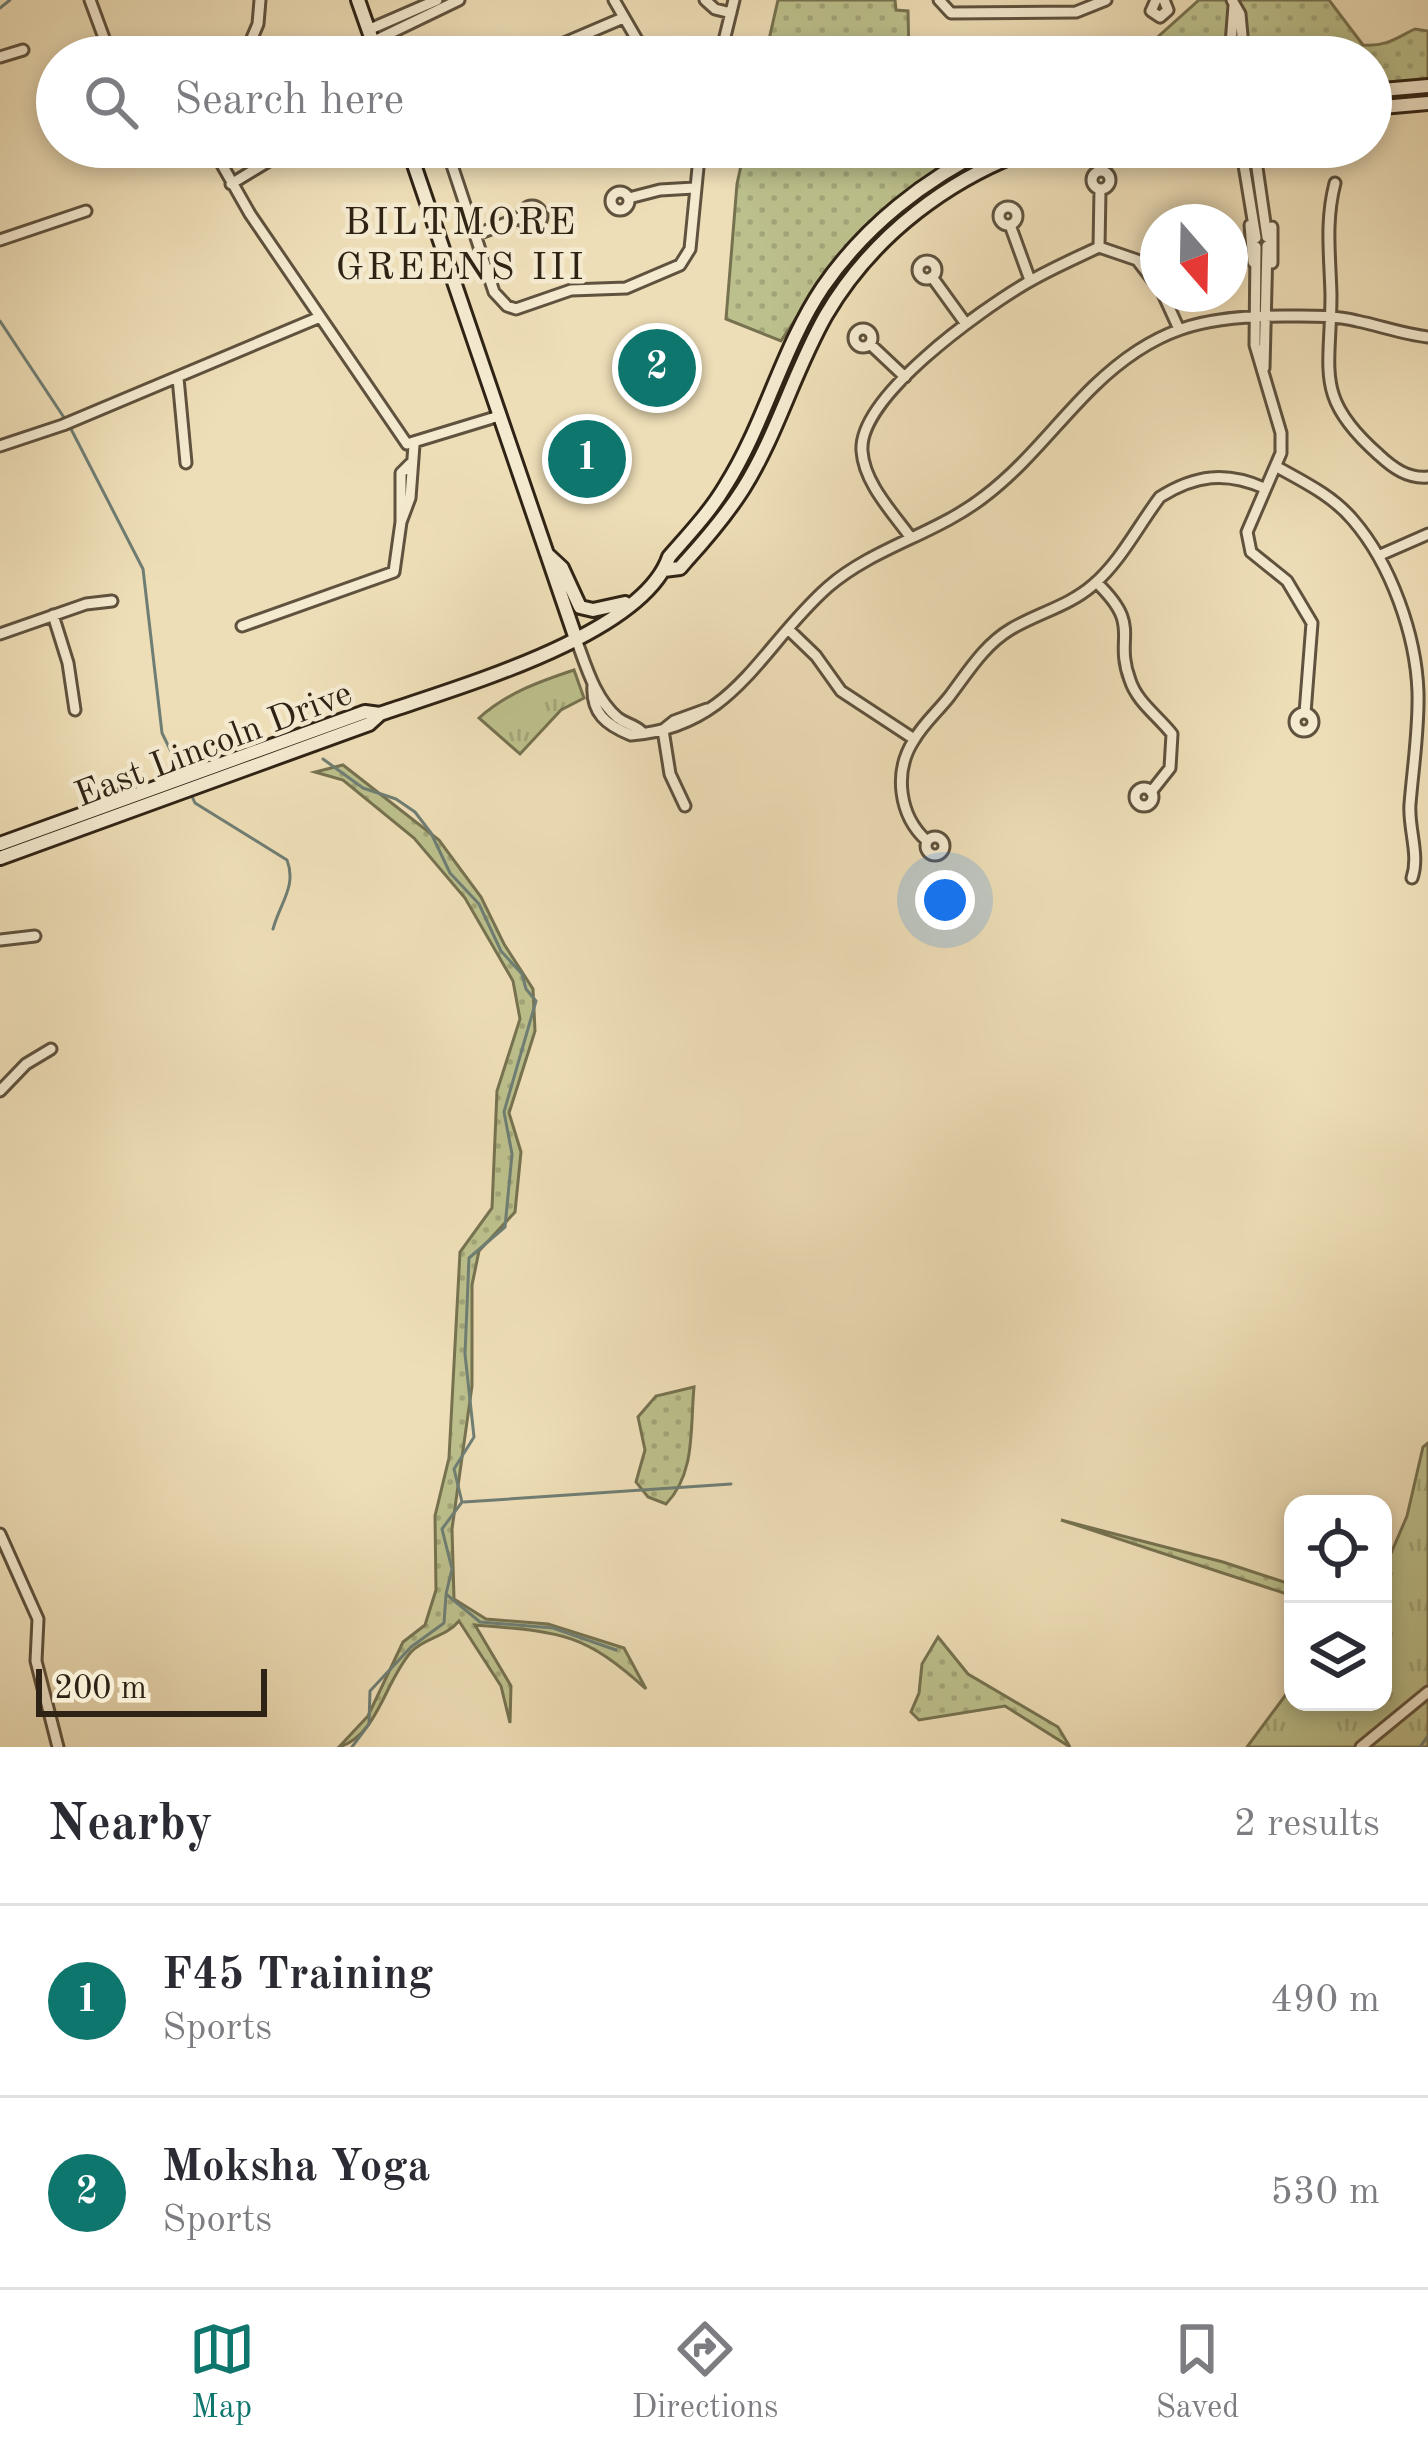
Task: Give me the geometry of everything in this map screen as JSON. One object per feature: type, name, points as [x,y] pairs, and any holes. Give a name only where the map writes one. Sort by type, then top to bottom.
[{"type":"main road","points":[[358,0],[370,36]]},
{"type":"main road","points":[[1392,91],[1428,86]]},
{"type":"main road","points":[[1392,106],[1428,103]]},
{"type":"main road","points":[[415,168],[576,639]]},
{"type":"main road","name":"East Lincoln Drive","points":[[0,844],[201,778],[365,712],[380,714],[576,639],[632,601],[664,570],[669,557],[728,483],[801,326],[832,277],[902,203],[952,168]]},
{"type":"main road","name":"East Lincoln Drive","points":[[664,570],[680,568],[742,490],[817,333],[865,261],[919,210],[947,190],[994,168]]},
{"type":"main road","points":[[545,552],[562,568],[580,608],[632,601]]},
{"type":"main road","name":"East Lincoln Drive","points":[[0,858],[178,786]]},
{"type":"street","points":[[90,0],[103,36]]},
{"type":"street","points":[[253,36],[260,0]]},
{"type":"street","points":[[370,36],[437,0]]},
{"type":"street","points":[[370,36],[459,0]]},
{"type":"street","points":[[614,0],[634,36]]},
{"type":"street","points":[[705,0],[731,13]]},
{"type":"street","points":[[725,36],[734,0]]},
{"type":"street","points":[[941,4],[951,13],[1076,12],[1106,0]]},
{"type":"street","points":[[1231,36],[1233,2]]},
{"type":"street","points":[[1233,2],[1240,14],[1242,36]]},
{"type":"street","points":[[581,36],[623,18]]},
{"type":"street","points":[[0,57],[22,50]]},
{"type":"street","points":[[223,168],[403,440],[414,445],[499,416]]},
{"type":"street","points":[[231,184],[257,168]]},
{"type":"street","points":[[453,168],[494,292],[507,307],[526,308],[572,290],[635,285],[668,272],[687,256],[697,168]]},
{"type":"street","points":[[1244,168],[1268,274]]},
{"type":"street","points":[[1259,168],[1274,244],[1260,316]]},
{"type":"street","points":[[1335,183],[1326,239],[1330,316],[1326,368],[1336,406],[1347,424],[1405,475],[1428,477]]},
{"type":"street","points":[[629,198],[694,188]]},
{"type":"street","points":[[1099,247],[1100,190]]},
{"type":"street","points":[[0,240],[86,211]]},
{"type":"street","points":[[1256,274],[1266,211]]},
{"type":"street","points":[[1252,214],[1249,245],[1264,368],[1281,433],[1277,467],[1247,532],[1251,552],[1287,581],[1312,623],[1305,713]]},
{"type":"street","points":[[476,235],[522,217]]},
{"type":"street","points":[[1010,224],[1030,280]]},
{"type":"street","points":[[911,538],[869,477],[861,448],[871,415],[905,377],[966,324],[1030,280],[1099,247],[1140,264]]},
{"type":"street","points":[[932,277],[966,324]]},
{"type":"street","points":[[1171,312],[1178,327]]},
{"type":"street","points":[[576,639],[593,685],[621,726],[638,726],[643,733],[663,730],[733,693],[826,589],[850,570],[949,520],[995,489],[1117,364],[1178,327],[1219,318],[1330,316],[1428,337]]},
{"type":"street","points":[[0,446],[67,423],[320,317]]},
{"type":"street","points":[[870,344],[905,377]]},
{"type":"street","points":[[178,378],[186,464]]},
{"type":"street","points":[[242,626],[394,572],[401,473],[410,464],[414,445]]},
{"type":"street","points":[[1277,467],[1330,498],[1353,519],[1378,556],[1407,630],[1418,692],[1409,820],[1415,855],[1412,878]]},
{"type":"street","points":[[927,841],[909,819],[901,787],[905,759],[914,739],[989,645],[1011,629],[1073,600],[1096,582],[1160,497],[1170,491],[1206,476],[1247,480],[1264,488]]},
{"type":"street","points":[[1378,556],[1428,534]]},
{"type":"street","points":[[1096,582],[1120,608],[1133,688],[1172,734],[1170,768],[1151,792]]},
{"type":"street","points":[[0,634],[112,601]]},
{"type":"street","points":[[53,615],[68,663],[75,710]]},
{"type":"street","points":[[788,629],[816,656],[841,691],[914,739]]},
{"type":"street","points":[[663,730],[670,774],[685,806]]},
{"type":"street","points":[[0,940],[35,936]]},
{"type":"street","points":[[0,1091],[26,1064],[51,1049]]},
{"type":"street","points":[[0,1534],[38,1619],[36,1661],[58,1747]]},
{"type":"street","points":[[1361,1747],[1428,1692]]},
{"type":"green space","points":[[778,0],[895,0],[896,10],[908,11],[909,36],[770,36]]},
{"type":"green space","points":[[1199,0],[1329,0],[1356,36],[1159,36]]},
{"type":"green space","points":[[1415,29],[1428,31],[1428,80],[1392,83],[1392,40]]},
{"type":"green space","points":[[740,168],[943,168],[866,231],[822,282],[781,341],[726,319]]},
{"type":"green space","points":[[574,670],[584,698],[561,710],[520,754],[479,718],[512,695]]},
{"type":"green space","points":[[343,765],[439,840],[481,897],[533,989],[535,1031],[509,1113],[521,1152],[515,1212],[479,1251],[472,1285],[472,1386],[452,1529],[454,1599],[486,1619],[548,1624],[624,1648],[646,1689],[604,1656],[568,1638],[475,1625],[511,1686],[510,1723],[501,1686],[459,1621],[411,1652],[372,1720],[339,1747],[368,1716],[403,1642],[425,1625],[436,1590],[435,1516],[449,1458],[460,1252],[492,1208],[497,1091],[520,1019],[513,981],[465,898],[414,838],[343,780],[315,772]]},
{"type":"green space","points":[[694,1387],[687,1464],[666,1504],[648,1497],[636,1482],[645,1450],[638,1417],[656,1396]]},
{"type":"green space","points":[[1428,1443],[1428,1747],[1247,1747],[1284,1697],[1284,1711],[1392,1711],[1392,1551],[1407,1516],[1423,1447]]},
{"type":"green space","points":[[1061,1520],[1223,1562],[1284,1582],[1284,1593]]},
{"type":"green space","points":[[938,1637],[968,1674],[1058,1727],[1070,1747],[1005,1706],[919,1720],[911,1712],[922,1664]]},
{"type":"waterway","points":[[0,8],[10,0]]},
{"type":"waterway","points":[[0,321],[65,419]]},
{"type":"waterway","points":[[70,427],[143,569],[162,733],[181,772]]},
{"type":"waterway","points":[[177,759],[223,752]]},
{"type":"waterway","points":[[323,759],[363,788],[396,799],[415,812],[450,873],[479,904],[501,951],[522,974],[536,1001],[504,1112],[512,1154],[505,1227],[469,1258],[465,1354],[474,1437],[454,1469],[462,1502],[442,1529],[452,1569],[446,1594],[480,1622],[553,1628],[616,1650]]},
{"type":"waterway","points":[[190,792],[195,803],[287,860],[289,886],[273,929]]},
{"type":"waterway","points":[[464,1502],[731,1484]]},
{"type":"waterway","points":[[352,1747],[369,1724],[370,1691],[411,1647],[444,1623],[446,1595]]},
{"type":"waterway","points":[[1420,1747],[1428,1736]]},
{"type":"place","name":"Moksha Yoga","points":[[657,368]]},
{"type":"place","name":"F45 Training","points":[[587,459]]},
{"type":"district","name":"BILTMORE GREENS III","points":[[461,246]]}]
